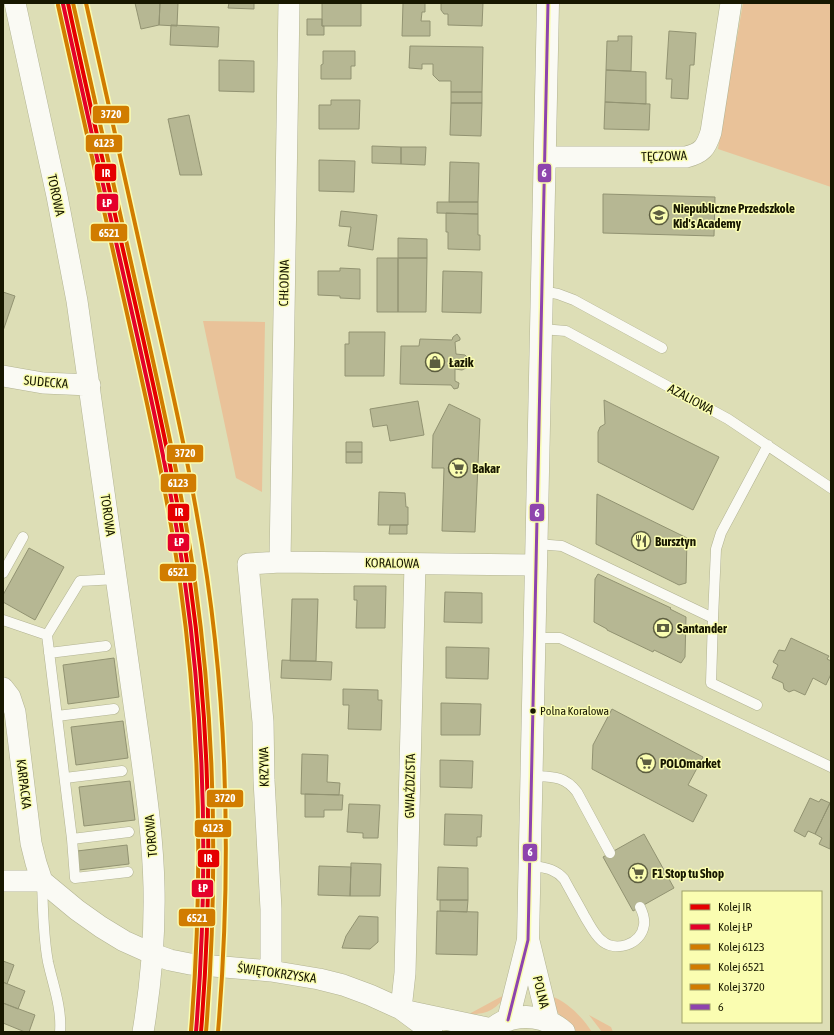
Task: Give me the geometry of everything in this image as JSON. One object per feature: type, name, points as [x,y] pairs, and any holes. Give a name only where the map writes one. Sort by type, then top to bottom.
[{"type":"street","name":"TOROWA","points":[[15,3],[77,301],[90,385],[149,817],[154,886],[153,954],[143,1032]]},
{"type":"street","name":"CHŁODNA","points":[[280,562],[289,3]]},
{"type":"street","name":"POLNA","points":[[497,1027],[528,940],[548,3]]},
{"type":"street","name":"TĘCZOWA","points":[[545,157],[686,157],[696,154],[703,149],[708,142],[711,132],[732,3]]},
{"type":"street","name":"SUDECKA","points":[[3,376],[42,383],[90,385]]},
{"type":"street","name":"KORALOWA","points":[[248,564],[280,562],[416,564],[536,555]]},
{"type":"street","name":"KRZYWA","points":[[248,564],[263,722],[264,780],[271,909],[271,971]]},
{"type":"street","name":"GWIAŹDZISTA","points":[[401,1009],[405,972],[416,564]]},
{"type":"street","name":"KARPACKA","points":[[3,688],[10,697],[15,712],[31,843],[42,881]]},
{"type":"street","points":[[3,881],[42,881]]},
{"type":"street","name":"ŚWIĘTOKRZYSKA","points":[[42,881],[100,927],[124,941],[153,954],[170,960],[190,964],[271,971],[319,979],[343,985],[401,1009],[432,1032]]},
{"type":"street","name":"POLNA","points":[[528,940],[556,1026]]},
{"type":"street","name":"ŚWIĘTOKRZYSKA","points":[[401,1009],[497,1027]]},
{"type":"street","points":[[497,1027],[528,1016],[556,1026]]},
{"type":"lane","points":[[542,291],[558,294],[574,300],[662,348]]},
{"type":"lane","name":"AZALIOWA","points":[[542,329],[566,331],[728,419],[831,488]]},
{"type":"lane","points":[[757,705],[711,683],[713,618],[716,549],[721,533],[768,445]]},
{"type":"lane","points":[[3,573],[22,537]]},
{"type":"lane","points":[[536,555],[562,546],[713,618]]},
{"type":"lane","points":[[117,579],[80,580],[47,635],[72,839],[75,878],[128,872]]},
{"type":"lane","points":[[3,620],[47,635]]},
{"type":"lane","points":[[535,638],[560,638],[831,767]]},
{"type":"lane","points":[[49,653],[106,646]]},
{"type":"lane","points":[[57,716],[114,709]]},
{"type":"lane","points":[[64,778],[122,771]]},
{"type":"lane","points":[[532,776],[556,777],[572,785],[610,852]]},
{"type":"lane","points":[[72,839],[129,832]]},
{"type":"lane","points":[[530,865],[554,870],[560,874],[600,940],[608,945],[617,947],[626,945],[634,941],[640,934],[644,926],[644,916],[640,907]]},
{"type":"lane","points":[[42,881],[48,959],[61,1020],[60,1032]]},
{"type":"shaded area","points":[[743,3],[831,3],[831,187],[718,149]]},
{"type":"shaded area","points":[[203,321],[265,322],[262,492],[236,478]]},
{"type":"shaded area","points":[[506,994],[499,1004],[491,1010],[469,1014]]},
{"type":"shaded area","points":[[551,996],[569,1006],[584,1021],[592,1032],[577,1032],[557,1012]]},
{"type":"shaded area","points":[[589,1015],[611,1027],[613,1032],[602,1032]]},
{"type":"building","points":[[135,3],[160,3],[159,25],[141,29]]},
{"type":"building","points":[[160,3],[178,3],[177,26],[159,25]]},
{"type":"building","points":[[229,3],[254,3],[254,9],[228,8]]},
{"type":"building","points":[[322,3],[361,3],[361,26],[322,26]]},
{"type":"building","points":[[403,3],[425,3],[425,12],[422,12],[421,21],[430,21],[430,36],[402,36]]},
{"type":"building","points":[[441,3],[483,3],[482,26],[448,25],[448,14],[444,14],[441,10]]},
{"type":"building","points":[[307,19],[322,19],[324,35],[307,35]]},
{"type":"building","points":[[171,25],[219,27],[218,47],[170,45]]},
{"type":"building","points":[[669,31],[696,33],[694,65],[690,65],[688,99],[671,98],[672,79],[666,79]]},
{"type":"building","points":[[618,36],[632,36],[631,71],[606,70],[607,41],[618,41]]},
{"type":"building","points":[[410,46],[483,47],[482,92],[451,92],[451,81],[439,81],[433,75],[433,64],[422,64],[422,69],[409,68]]},
{"type":"building","points":[[323,51],[355,51],[355,66],[351,66],[351,79],[321,79]]},
{"type":"building","points":[[219,60],[254,61],[254,92],[219,91]]},
{"type":"building","points":[[606,70],[646,72],[646,104],[605,102]]},
{"type":"building","points":[[451,92],[482,92],[482,103],[451,103]]},
{"type":"building","points":[[331,100],[360,100],[359,129],[319,129],[319,105],[331,105]]},
{"type":"building","points":[[605,102],[650,104],[649,130],[604,129]]},
{"type":"building","points":[[451,103],[482,103],[481,136],[450,135]]},
{"type":"building","points":[[189,115],[202,175],[180,175],[168,119]]},
{"type":"building","points":[[372,146],[401,147],[401,164],[372,163]]},
{"type":"building","points":[[401,147],[426,147],[425,165],[401,164]]},
{"type":"building","points":[[319,160],[355,161],[354,192],[319,191]]},
{"type":"building","points":[[450,162],[479,163],[478,202],[449,202]]},
{"type":"building","name":"Niepubliczne Przedszkole Kid's Academy","points":[[603,194],[715,197],[714,236],[603,233]]},
{"type":"building","points":[[437,202],[478,202],[478,214],[437,213]]},
{"type":"building","points":[[341,211],[377,215],[373,250],[348,246],[351,227],[339,226]]},
{"type":"building","points":[[446,213],[478,214],[480,250],[448,249]]},
{"type":"building","points":[[398,238],[427,239],[427,258],[398,258]]},
{"type":"building","points":[[377,258],[398,258],[398,312],[377,312]]},
{"type":"building","points":[[398,258],[427,258],[426,312],[398,312]]},
{"type":"building","points":[[340,268],[360,269],[360,299],[318,295],[318,271],[340,271]]},
{"type":"building","points":[[443,271],[482,272],[481,313],[442,312]]},
{"type":"building","points":[[3,292],[15,296],[3,331]]},
{"type":"building","points":[[349,332],[385,332],[384,376],[345,376],[345,344],[349,344]]},
{"type":"building","name":"Łazik","points":[[457,334],[460,340],[455,342],[456,354],[465,355],[470,360],[468,367],[462,370],[455,369],[455,381],[459,383],[458,388],[454,389],[451,385],[400,384],[401,346],[419,346],[420,339],[452,340]]},
{"type":"building","points":[[604,400],[719,457],[693,510],[598,462],[598,432],[600,427],[605,424]]},
{"type":"building","points":[[418,401],[424,435],[390,441],[387,425],[373,427],[370,409]]},
{"type":"building","name":"Bakar","points":[[449,404],[480,419],[475,532],[442,531],[444,468],[432,468],[433,435]]},
{"type":"building","points":[[346,442],[362,442],[362,452],[346,452]]},
{"type":"building","points":[[346,452],[362,452],[362,463],[346,463]]},
{"type":"building","points":[[379,492],[405,493],[406,507],[408,507],[408,525],[378,525]]},
{"type":"building","name":"Bursztyn","points":[[597,494],[687,538],[686,583],[679,585],[596,544]]},
{"type":"building","points":[[390,525],[407,525],[407,534],[389,534]]},
{"type":"building","points":[[29,548],[64,567],[35,620],[3,602],[3,595]]},
{"type":"building","points":[[598,574],[671,608],[670,609],[686,617],[685,657],[681,663],[654,650],[653,652],[607,630],[594,622],[595,579]]},
{"type":"building","points":[[354,586],[386,586],[385,628],[356,628],[357,600],[354,600]]},
{"type":"building","points":[[445,592],[482,593],[482,623],[444,622]]},
{"type":"building","points":[[292,599],[318,599],[316,661],[290,661]]},
{"type":"building","points":[[791,638],[829,656],[827,659],[831,661],[831,674],[826,685],[813,678],[805,695],[794,690],[789,692],[784,689],[783,683],[772,678],[778,665],[773,662],[779,650],[785,651]]},
{"type":"building","points":[[446,647],[489,648],[488,679],[446,678]]},
{"type":"building","points":[[114,658],[119,697],[68,704],[63,665]]},
{"type":"building","points":[[282,660],[332,662],[331,680],[281,678]]},
{"type":"building","points":[[343,689],[378,690],[378,700],[382,700],[381,730],[348,729],[349,705],[343,705]]},
{"type":"building","points":[[441,703],[481,704],[480,735],[441,735]]},
{"type":"building","name":"POLOmarket","points":[[612,709],[703,757],[688,785],[707,795],[693,822],[592,769],[593,745]]},
{"type":"building","points":[[123,721],[128,758],[76,765],[71,727]]},
{"type":"building","points":[[302,754],[328,755],[327,782],[340,783],[339,795],[301,794]]},
{"type":"building","points":[[440,760],[473,761],[472,788],[440,787]]},
{"type":"building","points":[[130,781],[135,820],[84,826],[79,787]]},
{"type":"building","points":[[305,794],[343,795],[342,810],[324,810],[324,817],[305,817]]},
{"type":"building","points":[[810,798],[819,802],[821,799],[830,803],[815,834],[808,831],[805,837],[794,831]]},
{"type":"building","points":[[830,803],[830,849],[819,844],[822,838],[815,834]]},
{"type":"building","points":[[349,804],[380,805],[378,838],[363,838],[363,833],[347,832]]},
{"type":"building","points":[[445,814],[482,815],[481,837],[477,837],[477,846],[444,845]]},
{"type":"building","name":"F1 Stop tu Shop","points":[[644,834],[674,888],[633,911],[603,857]]},
{"type":"building","points":[[127,845],[129,864],[79,870],[77,851]]},
{"type":"building","points":[[351,863],[381,864],[380,896],[350,896]]},
{"type":"building","points":[[319,866],[351,867],[350,896],[318,895]]},
{"type":"building","points":[[438,867],[468,868],[468,900],[437,900]]},
{"type":"building","points":[[440,900],[468,900],[467,912],[440,911]]},
{"type":"building","points":[[437,911],[478,912],[477,955],[436,954]]},
{"type":"building","points":[[359,916],[378,917],[378,942],[370,949],[342,948],[346,936]]},
{"type":"building","points":[[3,961],[14,965],[7,984],[3,982]]},
{"type":"building","points":[[3,982],[25,991],[18,1009],[3,1003]]},
{"type":"building","points":[[3,1003],[35,1015],[29,1032],[25,1032],[3,1023]]},
{"type":"rail line","name":"IR","points":[[68,3],[161,421],[180,518],[190,582],[202,694],[208,807],[207,920],[201,1032]]},
{"type":"rail line","name":"6123","points":[[73,3],[166,421],[185,518],[195,582],[207,695],[213,807],[212,919],[206,1032]]},
{"type":"rail line","name":"3720","points":[[86,3],[172,388],[197,513],[210,598],[220,689],[226,836],[226,885],[222,983],[218,1032]]},
{"type":"rail line","name":"ŁP","points":[[63,4],[156,422],[175,518],[185,583],[197,695],[203,807],[202,920],[196,1032]]},
{"type":"rail line","name":"6521","points":[[58,5],[151,422],[170,519],[180,583],[192,695],[198,807],[197,919],[191,1031]]},
{"type":"transit line","name":"6","points":[[508,1020],[528,940],[548,3]]},
{"type":"place","name":"Niepubliczne Przedszkole Kid's Academy","points":[[659,215]]},
{"type":"place","name":"Łazik","points":[[435,362]]},
{"type":"place","name":"Bakar","points":[[458,468]]},
{"type":"place","name":"Bursztyn","points":[[641,541]]},
{"type":"place","name":"Santander","points":[[663,628]]},
{"type":"place","name":"Polna Koralowa","points":[[533,711]]},
{"type":"place","name":"POLOmarket","points":[[646,763]]},
{"type":"place","name":"F1 Stop tu Shop","points":[[638,873]]}]
